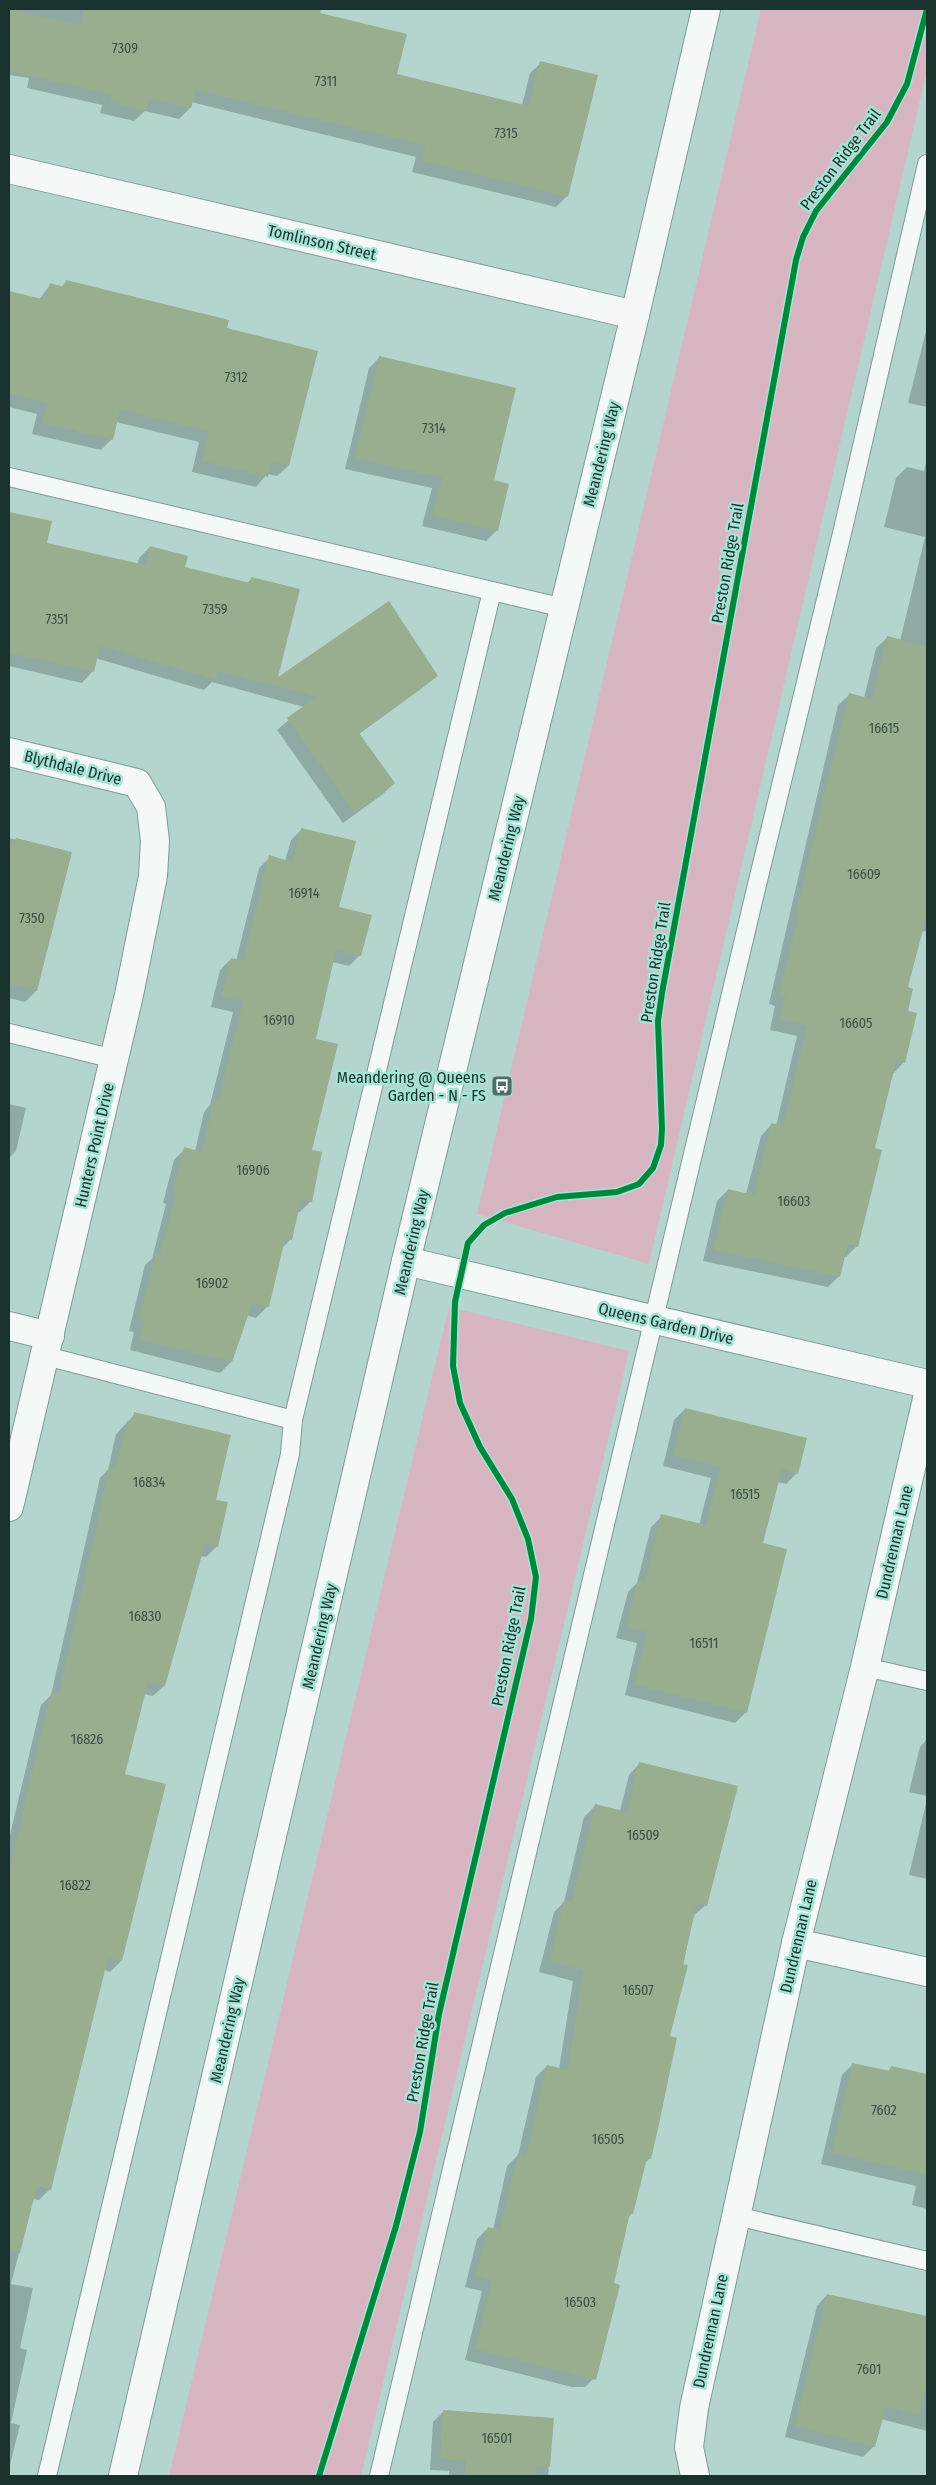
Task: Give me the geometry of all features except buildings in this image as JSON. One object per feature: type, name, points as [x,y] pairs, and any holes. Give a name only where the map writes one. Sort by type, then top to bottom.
[{"type":"street","name":"Meandering Way","points":[[123,2476],[406,1261],[635,315],[706,9]]},
{"type":"street","name":"Tomlinson Street","points":[[9,169],[635,315]]},
{"type":"street","name":"Blythdale Drive","points":[[9,752],[137,783]]},
{"type":"street","name":"Hunters Point Drive","points":[[9,1507],[114,1059],[154,876],[155,841],[151,807],[137,783]]},
{"type":"street","name":"Queens Garden Drive","points":[[406,1261],[927,1384]]},
{"type":"street","points":[[9,1326],[48,1346]]},
{"type":"street","name":"Dundrennan Lane","points":[[694,2476],[689,2447],[694,2408],[796,1942],[865,1667],[927,1399]]},
{"type":"street","points":[[796,1942],[927,1972]]},
{"type":"lane","points":[[379,2476],[843,529],[927,164]]},
{"type":"lane","points":[[9,478],[564,608]]},
{"type":"lane","points":[[47,2476],[290,1454],[293,1420],[492,591]]},
{"type":"lane","points":[[9,1034],[114,1059]]},
{"type":"lane","points":[[48,1346],[293,1420]]},
{"type":"lane","points":[[865,1667],[927,1681]]},
{"type":"lane","points":[[736,2216],[927,2261]]},
{"type":"shaded area","points":[[761,9],[927,9],[927,70],[649,1264],[477,1214]]},
{"type":"shaded area","points":[[449,1307],[629,1351],[361,2476],[169,2476]]},
{"type":"cycle path","name":"Preston Ridge Trail","points":[[319,2476],[396,2226],[420,2132],[439,2014],[531,1619],[536,1577],[528,1539],[512,1499],[480,1447],[460,1403],[453,1366],[455,1302],[468,1243],[484,1225],[505,1213],[557,1197],[617,1192],[639,1184],[653,1168],[661,1145],[662,1129],[658,1021],[662,993],[796,260],[803,237],[816,211],[887,122],[907,84],[927,9]]},
{"type":"place","name":"Meandering @ Queens Garden - N - FS","points":[[502,1086]]}]
